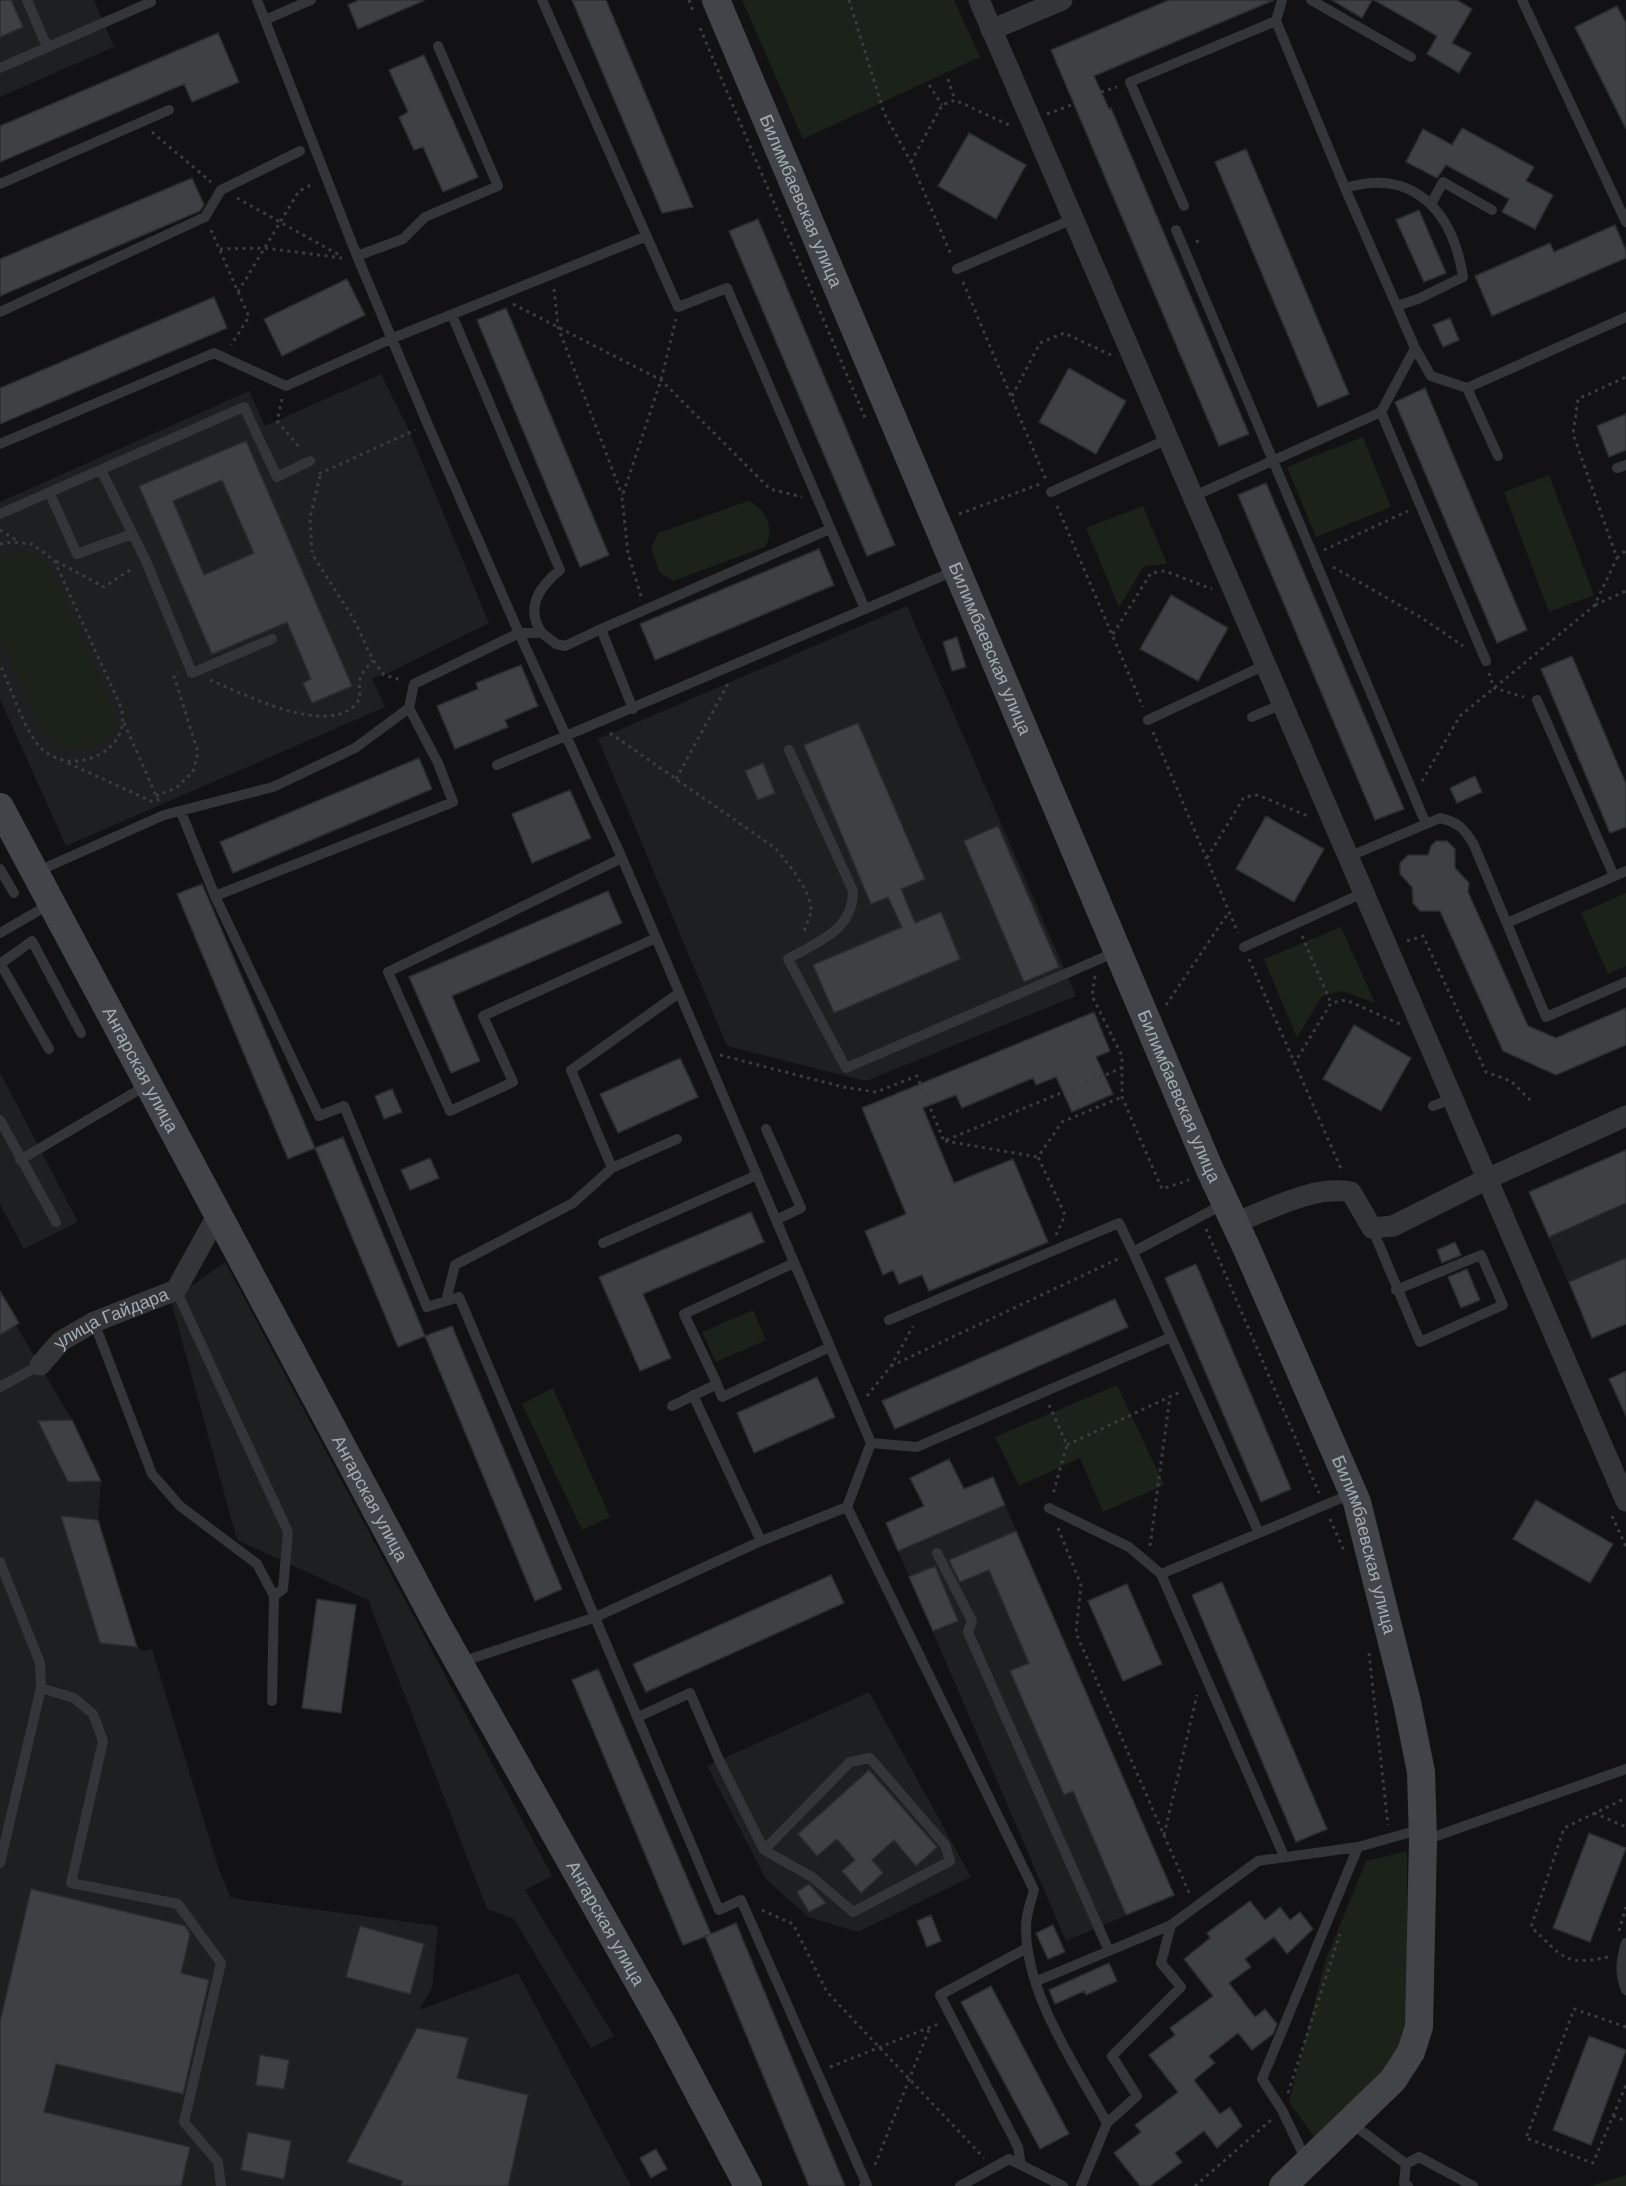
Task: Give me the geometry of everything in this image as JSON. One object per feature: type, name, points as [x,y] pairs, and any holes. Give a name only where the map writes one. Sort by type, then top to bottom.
[{"type":"main road","name":"Билимбаевская улица","points":[[716,0],[957,570],[1107,957],[1220,1214],[1353,1493],[1407,1702],[1421,1772],[1423,1834],[1419,2027],[1411,2052],[1393,2080],[1283,2186]]},
{"type":"main road","name":"Ангарская улица","points":[[0,807],[460,1663],[665,2029],[748,2186]]},
{"type":"street","points":[[979,0],[1348,857],[1442,1102],[1489,1178],[1626,1501]]},
{"type":"street","points":[[991,30],[1062,0]]},
{"type":"street","points":[[1220,1214],[1336,1189],[1351,1192],[1372,1228],[1393,1226],[1489,1178],[1626,1116]]},
{"type":"street","name":"улица Гайдара","points":[[40,1365],[61,1341],[94,1322],[176,1290],[218,1214]]},
{"type":"lane","points":[[27,0],[46,47]]},
{"type":"lane","points":[[0,68],[151,2],[150,0]]},
{"type":"lane","points":[[257,0],[357,256],[428,425],[519,633],[622,858],[871,1443],[848,1508],[1034,1890],[1026,1923],[1027,1948],[1044,2011],[1107,2122]]},
{"type":"lane","points":[[265,20],[311,0]]},
{"type":"lane","points":[[542,0],[678,307],[727,288],[865,609]]},
{"type":"lane","points":[[1282,0],[1276,21],[1344,188],[1415,348],[1431,376],[1467,388],[1626,317]]},
{"type":"lane","points":[[1311,0],[1411,57]]},
{"type":"lane","points":[[1522,0],[1626,222]]},
{"type":"lane","points":[[1184,206],[1130,82],[1276,21]]},
{"type":"lane","points":[[357,256],[403,239],[424,217],[498,186],[438,46]]},
{"type":"lane","points":[[0,184],[169,110]]},
{"type":"lane","points":[[0,312],[205,217],[221,190],[300,151]]},
{"type":"lane","points":[[1344,188],[1367,181],[1402,184],[1431,204],[1445,223],[1459,252],[1463,277],[1397,306]]},
{"type":"lane","points":[[1431,204],[1443,182],[1492,210]]},
{"type":"lane","points":[[957,269],[988,262],[1073,219]]},
{"type":"lane","points":[[1176,230],[1426,824]]},
{"type":"lane","points":[[0,444],[214,353],[286,386],[393,338],[647,236]]},
{"type":"lane","points":[[452,315],[560,570],[546,581],[536,597],[534,615],[542,633],[556,644],[565,646],[601,628],[831,529]]},
{"type":"lane","points":[[1192,497],[1382,412],[1415,348]]},
{"type":"lane","points":[[1467,388],[1498,456]]},
{"type":"lane","points":[[0,514],[244,407],[277,477],[310,461]]},
{"type":"lane","points":[[1382,412],[1486,661]]},
{"type":"lane","points":[[1051,492],[1167,439]]},
{"type":"lane","points":[[101,470],[146,561],[190,669],[272,639]]},
{"type":"lane","points":[[50,494],[77,554],[132,534]]},
{"type":"lane","points":[[497,765],[957,570]]},
{"type":"lane","points":[[601,628],[633,709]]},
{"type":"lane","points":[[215,896],[453,802],[438,763],[409,708],[414,684],[519,633],[542,633]]},
{"type":"lane","points":[[1148,720],[1265,665]]},
{"type":"lane","points":[[1537,700],[1614,876]]},
{"type":"lane","points":[[1252,717],[1282,705]]},
{"type":"lane","points":[[35,873],[164,815],[273,787],[355,748],[409,708]]},
{"type":"lane","points":[[789,750],[853,891],[852,911],[846,920],[788,959],[846,1068],[1107,957]]},
{"type":"lane","points":[[181,812],[215,896],[319,1116],[344,1106],[427,1307],[459,1297],[719,1910],[741,1900],[867,2186]]},
{"type":"lane","points":[[1348,857],[1440,818],[1455,821],[1466,831],[1546,1017],[1626,982]]},
{"type":"lane","points":[[622,858],[388,972],[450,1111],[513,1082],[483,1016],[656,938]]},
{"type":"lane","points":[[0,869],[14,893]]},
{"type":"lane","points":[[1507,923],[1626,871]]},
{"type":"lane","points":[[1244,947],[1363,893]]},
{"type":"lane","points":[[0,933],[51,903]]},
{"type":"lane","points":[[49,1049],[0,964],[32,942],[81,1033]]},
{"type":"lane","points":[[612,1168],[572,1070],[679,993]]},
{"type":"lane","points":[[20,1160],[147,1084]]},
{"type":"lane","points":[[0,1120],[56,1222]]},
{"type":"lane","points":[[766,1129],[801,1208],[776,1220]]},
{"type":"lane","points":[[446,1301],[454,1264],[573,1203],[612,1168],[677,1139]]},
{"type":"lane","points":[[603,1243],[757,1174]]},
{"type":"lane","points":[[1133,1252],[1220,1214]]},
{"type":"lane","points":[[889,1320],[1119,1223],[1259,1533]]},
{"type":"lane","points":[[1372,1228],[1396,1290],[1419,1342],[1503,1305],[1481,1255],[1396,1290]]},
{"type":"lane","points":[[794,1263],[684,1314],[722,1397],[830,1347]]},
{"type":"lane","points":[[176,1290],[288,1532],[282,1589],[274,1596]]},
{"type":"lane","points":[[94,1322],[152,1474],[180,1506],[257,1564],[274,1596],[272,1701]]},
{"type":"lane","points":[[871,1443],[917,1447],[1171,1337]]},
{"type":"lane","points":[[0,1387],[40,1365]]},
{"type":"lane","points":[[672,1406],[717,1384]]},
{"type":"lane","points":[[693,1395],[761,1541]]},
{"type":"lane","points":[[1161,1574],[1353,1493]]},
{"type":"lane","points":[[460,1663],[596,1617],[761,1541],[848,1508]]},
{"type":"lane","points":[[1049,1508],[1129,1547],[1161,1574],[1284,1856]]},
{"type":"lane","points":[[938,1553],[972,1621],[968,1632],[1109,1951]]},
{"type":"lane","points":[[0,1562],[40,1663],[41,1688],[0,1863]]},
{"type":"lane","points":[[41,1688],[74,1698],[93,1713],[104,1741],[71,1883],[178,1904],[221,1963],[184,2122],[218,2162],[221,2186]]},
{"type":"lane","points":[[638,1717],[690,1693],[719,1760],[764,1850],[812,1877],[853,1912],[950,1861],[945,1845],[870,1758],[850,1762],[764,1850]]},
{"type":"lane","points":[[1037,1981],[1171,1926],[1258,1861],[1358,1847],[1389,1838],[1423,1834],[1626,1769]]},
{"type":"lane","points":[[1307,2163],[1282,2110],[1262,2079],[1358,1847]]},
{"type":"lane","points":[[1081,2186],[1107,2122],[1137,2096],[1112,2056],[1181,1987],[1161,1963],[1171,1926]]},
{"type":"lane","points":[[1622,1939],[1622,1981],[1626,1989]]},
{"type":"lane","points":[[1021,2165],[1018,2147],[940,1995],[1027,1948]]},
{"type":"lane","points":[[1351,2122],[1406,2164]]},
{"type":"lane","points":[[1406,2164],[1419,2157],[1473,2186]]},
{"type":"lane","points":[[960,2186],[1009,2159],[1063,2186]]},
{"type":"lane","points":[[1406,2164],[1404,2183],[1408,2186]]},
{"type":"path","points":[[849,0],[884,113],[911,162],[1047,481],[952,517]]},
{"type":"path","points":[[948,79],[956,100],[1013,127]]},
{"type":"path","points":[[929,85],[942,105]]},
{"type":"path","points":[[911,162],[942,105],[956,100]]},
{"type":"path","points":[[1042,115],[1074,104]]},
{"type":"path","points":[[140,122],[221,190],[344,258]]},
{"type":"path","points":[[238,292],[299,191],[327,176]]},
{"type":"path","points":[[205,217],[249,317],[223,357]]},
{"type":"path","points":[[219,249],[265,248],[344,258],[357,256]]},
{"type":"path","points":[[552,274],[558,327],[622,497],[628,553],[645,609]]},
{"type":"path","points":[[499,296],[661,380],[770,489],[819,501]]},
{"type":"path","points":[[622,497],[661,380],[678,307]]},
{"type":"path","points":[[1012,396],[1040,343],[1064,333],[1115,357]]},
{"type":"path","points":[[1617,558],[1573,434],[1578,399],[1626,377]]},
{"type":"path","points":[[286,386],[277,421],[320,476],[310,518],[312,554],[353,618],[373,660],[384,675]]},
{"type":"path","points":[[320,476],[428,425]]},
{"type":"path","points":[[1051,492],[1294,1064],[1343,1171],[1333,1175]]},
{"type":"path","points":[[1313,555],[1420,505]]},
{"type":"path","points":[[0,530],[19,542],[43,550],[54,560],[104,587],[146,561]]},
{"type":"path","points":[[0,544],[19,542]]},
{"type":"path","points":[[1594,606],[1617,558],[1626,550]]},
{"type":"path","points":[[1313,555],[1422,618],[1486,661],[1494,688]]},
{"type":"path","points":[[0,664],[35,743],[46,753],[160,806],[124,722],[120,705],[54,560]]},
{"type":"path","points":[[1113,634],[1151,573],[1165,571],[1217,591]]},
{"type":"path","points":[[1414,795],[1460,716],[1594,606],[1626,591]]},
{"type":"path","points":[[156,796],[176,788],[194,772],[198,752],[174,676],[190,669],[306,717],[330,716],[353,708],[360,700],[360,677],[373,660]]},
{"type":"path","points":[[676,779],[740,663]]},
{"type":"path","points":[[1494,688],[1537,700]]},
{"type":"path","points":[[64,761],[84,761],[102,754],[117,739],[124,722]]},
{"type":"path","points":[[596,724],[775,848],[792,869],[809,903],[811,912],[803,934],[807,948]]},
{"type":"path","points":[[1207,858],[1244,797],[1258,795],[1315,819]]},
{"type":"path","points":[[1164,1008],[1229,912]]},
{"type":"path","points":[[1297,924],[1332,1003]]},
{"type":"path","points":[[1401,943],[1423,936],[1486,1072],[1511,1081],[1530,1100]]},
{"type":"path","points":[[1107,957],[1092,996],[1122,1056],[1122,1097],[1162,1189],[1189,1179],[1220,1214],[1324,1505],[1346,1556]]},
{"type":"path","points":[[1294,1064],[1332,1003],[1346,1000],[1402,1025]]},
{"type":"path","points":[[704,1051],[843,1087],[876,1092],[917,1076],[944,1141]]},
{"type":"path","points":[[944,1141],[1122,1068]]},
{"type":"path","points":[[1038,1156],[1062,1122],[1122,1097]]},
{"type":"path","points":[[944,1141],[1038,1156]]},
{"type":"path","points":[[1038,1156],[1065,1215],[1048,1253]]},
{"type":"path","points":[[891,1366],[1133,1252]]},
{"type":"path","points":[[857,1409],[891,1366],[925,1305]]},
{"type":"path","points":[[1067,1445],[1193,1385]]},
{"type":"path","points":[[1043,1392],[1067,1445],[1049,1508],[1081,1585],[1076,1633],[1195,1907]]},
{"type":"path","points":[[1148,1563],[1170,1396]]},
{"type":"path","points":[[1368,1643],[1389,1838]]},
{"type":"path","points":[[1164,1836],[1203,1670]]},
{"type":"path","points":[[1613,1956],[1584,1963],[1568,1961],[1531,1928],[1564,1828],[1626,1798]]},
{"type":"path","points":[[1594,1813],[1626,1827]]},
{"type":"path","points":[[741,1900],[793,1924],[827,1992],[993,2168]]},
{"type":"path","points":[[1622,1939],[1626,1907]]},
{"type":"path","points":[[1195,2186],[1282,2110],[1341,1930]]},
{"type":"path","points":[[1626,2027],[1574,2009],[1526,2138],[1593,2163],[1626,2085]]},
{"type":"path","points":[[817,2072],[952,2018]]},
{"type":"path","points":[[867,2186],[930,2027]]},
{"type":"path","points":[[1613,2116],[1626,2121]]},
{"type":"shaded area","points":[[0,0],[94,0],[114,47],[0,97]]},
{"type":"shaded area","points":[[742,0],[954,0],[980,57],[803,139]]},
{"type":"shaded area","points":[[381,374],[410,433],[489,623],[384,675],[372,678],[385,707],[66,846],[0,699],[0,502],[249,391],[265,426]]},
{"type":"shaded area","points":[[1363,437],[1391,507],[1316,537],[1287,467]]},
{"type":"shaded area","points":[[1549,475],[1594,595],[1549,612],[1504,492]]},
{"type":"shaded area","points":[[748,501],[760,509],[767,520],[770,534],[765,547],[673,581],[660,573],[651,549],[658,533]]},
{"type":"shaded area","points":[[1143,506],[1167,564],[1144,566],[1119,607],[1086,528]]},
{"type":"shaded area","points":[[15,550],[30,552],[48,564],[113,707],[115,720],[112,731],[105,740],[95,746],[72,749],[50,740],[31,706],[8,653],[0,632],[0,554]]},
{"type":"shaded area","points":[[907,606],[1076,996],[866,1081],[727,1046],[598,739]]},
{"type":"shaded area","points":[[1626,893],[1626,966],[1608,974],[1581,913]]},
{"type":"shaded area","points":[[1341,927],[1375,1003],[1342,991],[1322,996],[1297,1038],[1264,959]]},
{"type":"shaded area","points":[[0,1072],[78,1222],[24,1249],[0,1204]]},
{"type":"shaded area","points":[[1626,1150],[1626,1324],[1592,1338],[1529,1192]]},
{"type":"shaded area","points":[[225,1262],[552,1876],[525,1890],[614,2036],[591,2048],[514,1919],[487,1909],[368,1600],[237,1540],[171,1301]]},
{"type":"shaded area","points":[[0,1298],[72,1420],[101,1481],[98,1520],[137,1646],[143,1651],[152,1649],[218,1867],[231,1898],[438,1926],[432,1988],[419,2010],[518,1973],[631,2186],[0,2186]]},
{"type":"shaded area","points":[[753,1310],[766,1340],[716,1362],[702,1332]]},
{"type":"shaded area","points":[[1117,1385],[1164,1485],[1103,1512],[1080,1458],[1019,1486],[995,1437]]},
{"type":"shaded area","points":[[553,1388],[610,1517],[582,1530],[522,1404]]},
{"type":"shaded area","points":[[993,1477],[1174,1895],[1066,1941],[886,1523]]},
{"type":"shaded area","points":[[869,1692],[971,1877],[858,1932],[808,1917],[766,1879],[707,1766]]},
{"type":"shaded area","points":[[1407,1851],[1408,2026],[1403,2049],[1319,2144],[1289,2102],[1325,1962],[1366,1861]]},
{"type":"shaded area","points":[[1626,2175],[1626,2186],[1590,2186]]},
{"type":"building","points":[[0,0],[11,0],[23,27],[0,37]]},
{"type":"building","points":[[359,0],[425,0],[358,29],[348,5]]},
{"type":"building","points":[[572,0],[606,0],[693,207],[662,213]]},
{"type":"building","points":[[1169,0],[1274,0],[1094,76],[1109,109],[1111,108],[1249,434],[1219,446],[1051,50]]},
{"type":"building","points":[[1332,0],[1372,0],[1362,18]]},
{"type":"building","points":[[1374,0],[1457,0],[1472,9],[1452,43],[1471,53],[1459,73],[1427,54],[1437,36]]},
{"type":"building","points":[[1617,6],[1626,23],[1626,129],[1575,27]]},
{"type":"building","points":[[218,33],[239,82],[192,102],[184,84],[0,162],[0,126]]},
{"type":"building","points":[[424,55],[478,177],[443,192],[423,147],[414,150],[399,117],[408,112],[389,70]]},
{"type":"building","points":[[1462,128],[1534,167],[1526,181],[1553,195],[1535,229],[1502,212],[1509,199],[1446,165],[1437,178],[1406,162],[1423,129],[1452,145]]},
{"type":"building","points":[[969,133],[1026,165],[996,219],[938,186]]},
{"type":"building","points":[[1246,149],[1349,394],[1318,407],[1215,162]]},
{"type":"building","points":[[192,178],[204,205],[200,211],[0,296],[0,259]]},
{"type":"building","points":[[1419,210],[1446,273],[1424,282],[1396,220]]},
{"type":"building","points":[[758,219],[895,545],[867,556],[729,231]]},
{"type":"building","points":[[1615,225],[1626,251],[1626,258],[1492,316],[1475,276],[1550,243],[1554,252]]},
{"type":"building","points":[[347,279],[365,315],[282,356],[264,319]]},
{"type":"building","points":[[214,297],[227,328],[0,424],[0,388]]},
{"type":"building","points":[[506,308],[609,555],[580,567],[477,320]]},
{"type":"building","points":[[1450,318],[1459,340],[1443,347],[1433,325]]},
{"type":"building","points":[[1069,368],[1126,401],[1096,454],[1039,422]]},
{"type":"building","points":[[1425,388],[1527,630],[1497,643],[1395,402]]},
{"type":"building","points":[[1626,414],[1626,450],[1609,457],[1597,426]]},
{"type":"building","points":[[246,441],[352,686],[312,703],[303,683],[311,679],[287,622],[212,654],[139,486]],"holes":[[[222,480],[254,553],[204,575],[173,501]]]},
{"type":"building","points":[[1266,483],[1404,809],[1375,820],[1238,495]]},
{"type":"building","points":[[819,549],[834,585],[655,660],[640,624]]},
{"type":"building","points":[[1171,595],[1228,628],[1198,681],[1140,649]]},
{"type":"building","points":[[957,637],[966,667],[952,671],[943,642]]},
{"type":"building","points":[[1572,656],[1626,784],[1626,827],[1610,833],[1541,669]]},
{"type":"building","points":[[521,665],[538,706],[505,720],[508,727],[455,749],[437,706],[478,689],[476,683]]},
{"type":"building","points":[[858,723],[925,879],[901,889],[915,923],[941,912],[960,959],[834,1013],[813,965],[902,927],[888,897],[871,904],[804,745]]},
{"type":"building","points":[[419,758],[432,789],[233,873],[220,842]]},
{"type":"building","points":[[763,763],[775,793],[758,800],[745,771]]},
{"type":"building","points":[[1475,776],[1482,792],[1457,803],[1450,788]]},
{"type":"building","points":[[570,790],[591,838],[532,863],[512,814]]},
{"type":"building","points":[[1266,816],[1324,849],[1294,902],[1236,869]]},
{"type":"building","points":[[998,826],[1059,967],[1024,982],[964,841]]},
{"type":"building","points":[[1436,841],[1447,841],[1455,849],[1455,868],[1469,883],[1468,892],[1528,1026],[1556,1038],[1626,1008],[1626,1045],[1556,1075],[1503,1051],[1440,911],[1420,911],[1413,903],[1412,887],[1400,874],[1400,863],[1408,855],[1428,855],[1431,846]]},
{"type":"building","points":[[202,884],[315,1148],[288,1159],[177,894]]},
{"type":"building","points":[[608,891],[622,923],[452,996],[480,1061],[451,1073],[409,977]]},
{"type":"building","points":[[1094,1012],[1110,1051],[1096,1057],[1113,1094],[1072,1112],[1056,1077],[1036,1085],[1033,1078],[962,1108],[956,1095],[923,1108],[954,1183],[1013,1159],[1048,1242],[929,1291],[922,1275],[899,1284],[893,1270],[883,1275],[865,1231],[906,1214],[862,1108]]},
{"type":"building","points":[[1354,1025],[1411,1058],[1381,1111],[1323,1079]]},
{"type":"building","points":[[680,1058],[698,1097],[618,1133],[600,1094]]},
{"type":"building","points":[[392,1089],[402,1112],[384,1119],[375,1096]]},
{"type":"building","points":[[343,1137],[425,1336],[398,1347],[315,1148]]},
{"type":"building","points":[[1626,1150],[1626,1203],[1549,1237],[1529,1192]]},
{"type":"building","points":[[430,1158],[439,1178],[410,1190],[401,1170]]},
{"type":"building","points":[[751,1212],[764,1242],[643,1294],[671,1358],[640,1371],[599,1277]]},
{"type":"building","points":[[1455,1242],[1461,1255],[1442,1263],[1437,1250]]},
{"type":"building","points":[[1626,1258],[1626,1324],[1592,1338],[1569,1282]]},
{"type":"building","points":[[1196,1264],[1291,1489],[1261,1502],[1165,1278]]},
{"type":"building","points":[[1467,1269],[1480,1300],[1461,1308],[1448,1277]]},
{"type":"building","points":[[0,1291],[19,1323],[0,1335]]},
{"type":"building","points":[[1115,1299],[1128,1327],[895,1429],[882,1401]]},
{"type":"building","points":[[452,1326],[562,1589],[535,1601],[425,1336]]},
{"type":"building","points":[[1626,1371],[1626,1416],[1609,1379]]},
{"type":"building","points":[[817,1377],[835,1417],[754,1453],[737,1413]]},
{"type":"building","points":[[72,1420],[101,1481],[68,1482],[38,1421]]},
{"type":"building","points":[[949,1459],[964,1489],[993,1477],[1005,1505],[898,1551],[886,1523],[924,1506],[910,1478]]},
{"type":"building","points":[[1536,1500],[1613,1544],[1590,1583],[1513,1539]]},
{"type":"building","points":[[61,1516],[98,1520],[137,1647],[100,1643]]},
{"type":"building","points":[[1016,1531],[1174,1895],[1126,1915],[1073,1791],[1064,1795],[1010,1671],[1029,1663],[989,1570],[960,1582],[949,1560]]},
{"type":"building","points":[[935,1566],[958,1621],[933,1631],[909,1577]]},
{"type":"building","points":[[831,1575],[844,1603],[646,1692],[633,1664]]},
{"type":"building","points":[[1222,1582],[1327,1829],[1296,1842],[1192,1595]]},
{"type":"building","points":[[1127,1584],[1162,1664],[1123,1681],[1088,1601]]},
{"type":"building","points":[[317,1599],[356,1605],[341,1713],[302,1708]]},
{"type":"building","points":[[598,1669],[711,1934],[736,1923],[845,2186],[809,2186],[705,1936],[683,1945],[572,1680]]},
{"type":"building","points":[[869,1770],[937,1847],[916,1866],[894,1840],[872,1860],[883,1873],[861,1893],[842,1871],[855,1860],[837,1839],[817,1856],[798,1834]]},
{"type":"building","points":[[1589,1833],[1626,1848],[1590,1942],[1553,1928]]},
{"type":"building","points":[[809,1884],[826,1903],[809,1912],[797,1892]]},
{"type":"building","points":[[31,1889],[185,1926],[190,1934],[181,1973],[209,1980],[183,2094],[56,2064],[44,2112],[190,2147],[181,2186],[0,2186],[0,2022]]},
{"type":"building","points":[[1250,1901],[1265,1920],[1280,1907],[1290,1920],[1300,1912],[1313,1929],[1287,1954],[1274,1937],[1245,1959],[1251,1967],[1229,1983],[1255,2017],[1265,2009],[1277,2024],[1273,2034],[1252,2050],[1238,2033],[1209,2056],[1215,2063],[1194,2080],[1220,2114],[1230,2107],[1242,2126],[1217,2148],[1204,2131],[1175,2153],[1182,2162],[1150,2186],[1140,2186],[1114,2153],[1141,2132],[1135,2125],[1178,2092],[1149,2055],[1175,2035],[1170,2028],[1213,1996],[1184,1959],[1210,1938],[1207,1933]]},
{"type":"building","points":[[931,1915],[941,1941],[927,1947],[917,1921]]},
{"type":"building","points":[[1053,1925],[1065,1952],[1048,1959],[1036,1933]]},
{"type":"building","points":[[360,1926],[424,1944],[410,1994],[346,1977]]},
{"type":"building","points":[[1109,1963],[1117,1981],[1086,1995],[1084,1991],[1055,2004],[1049,1990]]},
{"type":"building","points":[[991,1986],[1069,2134],[1040,2149],[961,2002]]},
{"type":"building","points":[[417,2028],[468,2038],[457,2078],[528,2095],[508,2186],[401,2186],[402,2181],[347,2162]]},
{"type":"building","points":[[1589,2036],[1626,2050],[1591,2145],[1553,2130]]},
{"type":"building","points":[[260,2055],[289,2060],[284,2089],[256,2085]]},
{"type":"building","points":[[248,2132],[291,2141],[284,2179],[241,2170]]},
{"type":"building","points":[[656,2149],[667,2169],[651,2178],[640,2158]]}]
